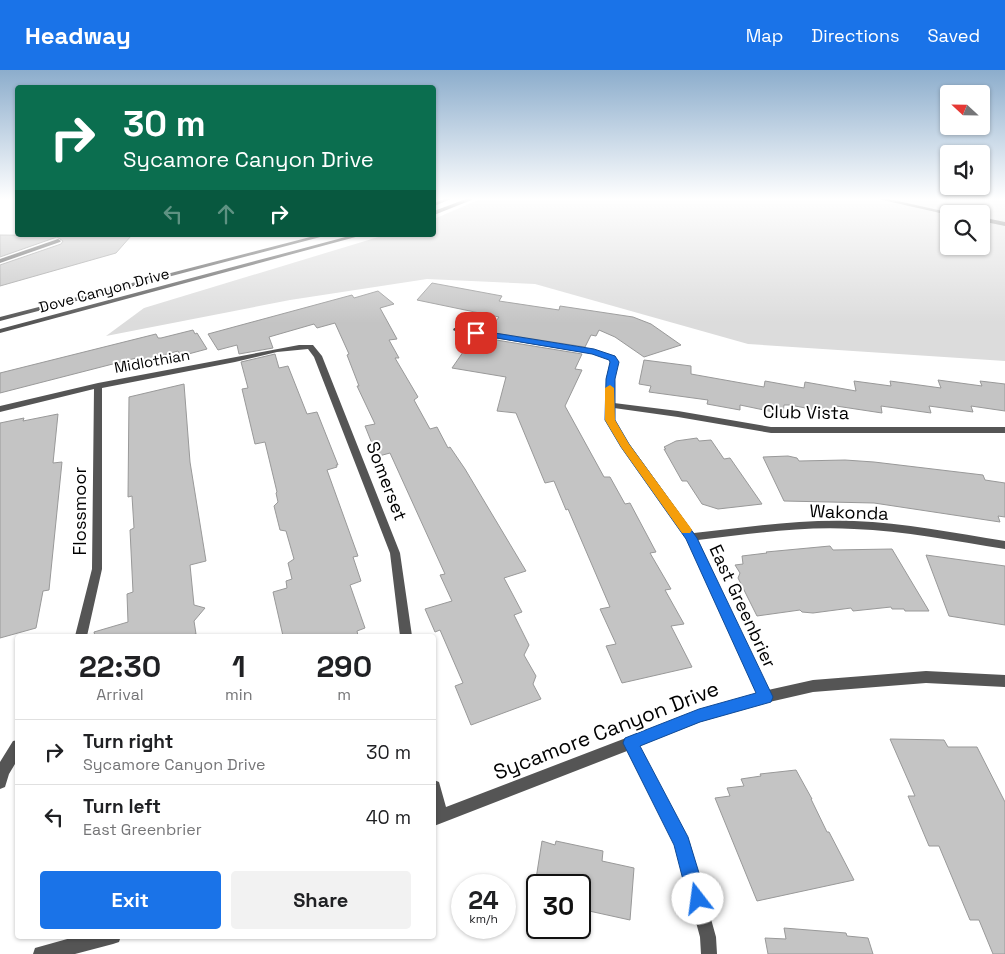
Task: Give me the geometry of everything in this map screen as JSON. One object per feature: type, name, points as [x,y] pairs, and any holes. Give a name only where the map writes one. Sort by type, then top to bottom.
[{"type":"street","name":"Dove Canyon Drive","points":[[0,319],[305,240]]},
{"type":"street","name":"Dove Canyon Drive","points":[[0,331],[340,240]]},
{"type":"street","points":[[0,261],[58,241]]},
{"type":"street","name":"East Greenbrier","points":[[457,330],[594,352],[612,358],[614,362],[610,379],[610,420],[625,445],[691,538],[765,697]]},
{"type":"street","name":"Midlothian","points":[[0,409],[98,385],[239,359],[290,346],[310,346]]},
{"type":"street","name":"Somerset","points":[[310,346],[318,356],[395,553],[406,634]]},
{"type":"street","name":"Flossmoor","points":[[81,634],[97,569],[98,385]]},
{"type":"street","name":"Club Vista","points":[[609,405],[678,414],[771,430],[1005,430]]},
{"type":"street","name":"Wakonda","points":[[691,538],[790,526],[854,525],[926,533],[1005,545]]},
{"type":"street","name":"Sycamore Canyon Drive","points":[[437,818],[699,716],[765,697],[813,686],[926,677],[1005,681]]},
{"type":"street","points":[[630,743],[682,843],[708,936],[709,954]]},
{"type":"street","points":[[0,782],[2,772],[15,751]]},
{"type":"street","points":[[41,954],[101,939]]},
{"type":"shaded area","points":[[368,240],[940,240],[940,255],[990,255],[990,240],[1005,240],[1005,361],[748,344],[535,284],[427,279],[290,300],[106,336],[144,308]]},
{"type":"building","points":[[0,240],[48,240],[0,257]]},
{"type":"building","points":[[127,240],[116,253],[0,286],[0,265],[61,244],[63,241]]},
{"type":"building","points":[[432,283],[502,296],[499,301],[559,310],[560,306],[633,317],[651,324],[681,345],[644,357],[615,337],[599,330],[596,336],[591,335],[585,347],[488,332],[499,317],[417,300]]},
{"type":"building","points":[[378,291],[394,304],[380,308],[397,339],[389,340],[399,358],[395,358],[418,397],[414,400],[430,429],[437,427],[448,448],[450,447],[465,469],[526,571],[504,578],[522,612],[514,615],[529,645],[524,655],[536,676],[533,684],[541,699],[471,725],[455,686],[463,683],[440,630],[435,632],[425,609],[452,601],[440,575],[445,574],[390,453],[379,456],[375,451],[365,426],[375,424],[357,386],[359,386],[347,355],[349,354],[335,323],[317,328],[314,324],[269,337],[273,348],[239,354],[237,345],[218,350],[208,334],[352,295],[354,298]]},
{"type":"building","points":[[193,330],[207,349],[181,356],[178,351],[141,361],[140,357],[0,393],[0,373],[156,334],[158,338],[161,338]]},
{"type":"building","points":[[484,338],[582,354],[575,369],[582,370],[565,406],[604,477],[610,477],[625,504],[630,503],[656,552],[650,553],[671,589],[665,590],[684,624],[671,626],[692,667],[622,683],[606,646],[616,644],[600,609],[610,607],[568,509],[566,510],[554,481],[545,483],[516,413],[497,411],[506,377],[452,368],[468,345],[477,347]]},
{"type":"building","points":[[275,354],[279,368],[288,366],[307,414],[317,412],[338,465],[327,470],[358,556],[353,557],[361,581],[350,585],[365,628],[357,631],[358,634],[283,634],[273,592],[287,588],[286,581],[292,579],[288,563],[294,559],[286,531],[280,530],[274,506],[278,502],[277,492],[265,442],[255,444],[242,389],[248,388],[241,362]]},
{"type":"building","points":[[644,360],[691,366],[691,374],[764,387],[765,381],[804,388],[805,382],[856,391],[854,381],[891,386],[890,381],[941,388],[938,380],[982,386],[980,381],[1005,384],[1005,411],[971,406],[973,412],[929,406],[931,413],[881,406],[882,413],[836,406],[837,414],[790,405],[784,405],[783,414],[740,405],[740,410],[707,404],[708,400],[649,392],[651,386],[639,384]]},
{"type":"building","points":[[184,384],[190,462],[206,561],[190,565],[194,605],[205,608],[194,621],[196,634],[94,634],[94,632],[128,622],[127,594],[133,592],[130,530],[134,528],[132,496],[128,497],[129,397]]},
{"type":"building","points":[[58,414],[53,463],[62,462],[49,590],[43,591],[36,628],[0,638],[0,423],[24,418],[23,421]]},
{"type":"building","points":[[697,438],[699,441],[711,440],[724,459],[730,458],[762,504],[718,509],[702,504],[687,481],[682,481],[664,449],[666,449],[664,447],[676,441]]},
{"type":"building","points":[[788,456],[797,458],[799,461],[845,460],[874,462],[983,475],[985,480],[1005,483],[1005,517],[998,516],[1000,522],[874,503],[784,501],[763,457]]},
{"type":"building","points":[[830,546],[833,550],[892,549],[929,611],[905,611],[904,609],[892,609],[891,607],[853,611],[851,608],[813,613],[800,610],[757,616],[738,578],[740,573],[735,565],[743,564],[742,556]]},
{"type":"building","points":[[926,555],[1005,566],[1005,625],[949,616]]},
{"type":"building","points":[[890,739],[944,740],[948,747],[977,747],[1005,802],[1005,954],[993,954],[979,920],[970,920],[939,846],[929,846],[908,796],[915,796]]},
{"type":"building","points":[[796,770],[854,880],[757,901],[715,798],[730,796],[727,788],[744,786],[741,779],[761,776],[760,774]]},
{"type":"building","points":[[542,841],[555,845],[556,841],[603,851],[602,861],[634,868],[630,920],[591,911],[591,874],[537,874]]},
{"type":"building","points":[[784,928],[846,933],[847,936],[868,938],[873,954],[768,954],[765,938],[786,939]]},
{"type":"slow traffic","points":[[610,388],[610,420],[625,445],[686,530]]},
{"type":"route","points":[[476,333],[594,352],[612,358],[614,362],[610,379],[610,420],[625,445],[691,538],[765,697],[699,716],[630,743],[682,843],[698,899]]}]
